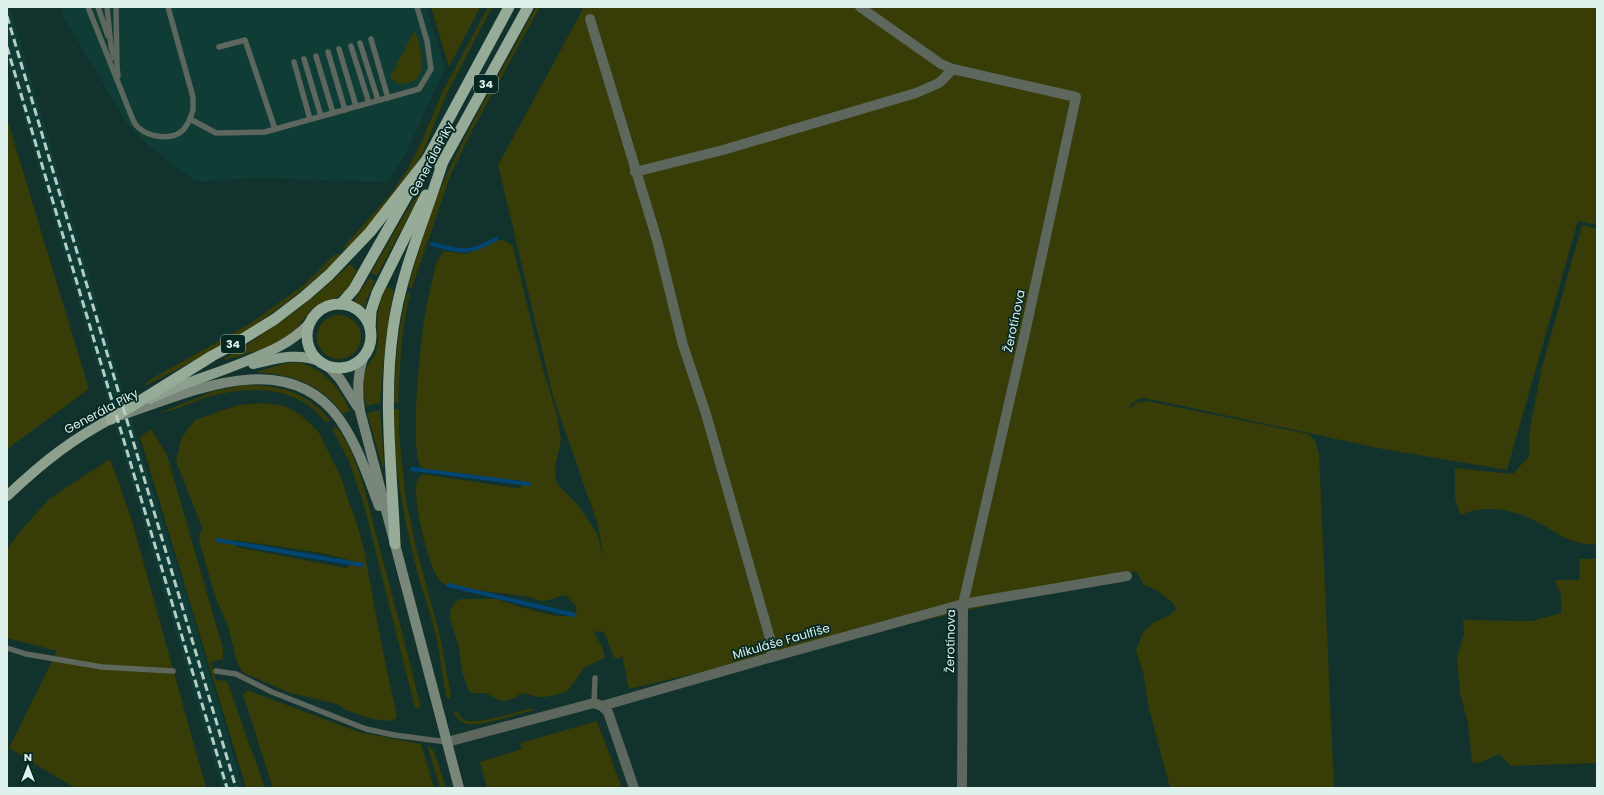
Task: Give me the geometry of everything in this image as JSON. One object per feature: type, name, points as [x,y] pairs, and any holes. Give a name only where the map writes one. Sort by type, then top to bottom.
[{"type":"highway","name":"Generála Píky","points":[[370,328],[376,293],[444,161],[528,7]]},
{"type":"highway","name":"Generála Píky","points":[[341,304],[354,289],[428,158],[507,8]]},
{"type":"highway","name":"34","points":[[111,419],[212,356],[275,319],[305,296],[329,275],[370,232],[428,158]]},
{"type":"highway","points":[[395,544],[388,407],[388,377],[393,328],[406,267],[444,161]]},
{"type":"highway","points":[[341,304],[351,306],[360,311],[370,328]]},
{"type":"highway","name":"34","points":[[309,324],[314,315],[322,309],[331,305],[341,304]]},
{"type":"highway","points":[[309,324],[307,334],[308,344],[312,354],[323,364]]},
{"type":"highway","name":"34","points":[[323,364],[338,368],[348,367],[357,363],[369,348],[371,338],[370,328]]},
{"type":"main road","name":"Generála Píky","points":[[7,496],[27,476],[65,445],[152,398],[189,382],[222,371],[278,348],[296,337],[309,324]]},
{"type":"main road","name":"Generála Píky","points":[[222,371],[290,356],[305,357],[323,364]]},
{"type":"main road","points":[[364,356],[359,368],[358,376],[358,398],[360,411],[459,788]]},
{"type":"main road","points":[[323,364],[347,389],[360,411]]},
{"type":"main road","points":[[111,419],[192,391],[224,383],[264,378],[294,384],[309,391],[324,402],[340,420],[353,443],[395,544]]},
{"type":"street","name":"Žerotínova","points":[[860,7],[941,64],[953,70],[1076,97],[1025,333],[963,604],[962,788]]},
{"type":"street","points":[[590,19],[635,172],[657,240],[683,345],[706,414],[769,635],[772,657]]},
{"type":"street","points":[[635,172],[723,150],[916,93],[939,83],[953,70]]},
{"type":"street","name":"Mikuláše Faulfiše","points":[[447,742],[598,705],[963,604],[1127,576]]},
{"type":"street","points":[[598,705],[608,712],[634,788]]},
{"type":"lane","points":[[88,7],[133,120],[139,128],[149,134],[173,136],[182,131],[190,120],[193,110],[193,97],[168,7]]},
{"type":"lane","points":[[98,7],[111,46],[120,88]]},
{"type":"lane","points":[[107,7],[111,46]]},
{"type":"lane","points":[[116,7],[116,66]]},
{"type":"lane","points":[[190,120],[216,133],[265,132],[419,89],[431,69],[427,41],[417,7]]},
{"type":"lane","points":[[371,39],[388,98]]},
{"type":"lane","points":[[219,47],[245,40],[275,129]]},
{"type":"lane","points":[[360,43],[378,100]]},
{"type":"lane","points":[[351,46],[368,103]]},
{"type":"lane","points":[[339,49],[356,106]]},
{"type":"lane","points":[[328,52],[345,110]]},
{"type":"lane","points":[[316,56],[333,113]]},
{"type":"lane","points":[[304,59],[321,116]]},
{"type":"lane","points":[[294,62],[310,119]]},
{"type":"lane","points":[[7,648],[33,655],[102,667],[173,671]]},
{"type":"lane","points":[[216,671],[236,674],[272,692],[366,729],[394,735],[447,742]]},
{"type":"lane","points":[[595,678],[598,705]]},
{"type":"shaded area","points":[[7,7],[10,7],[142,455],[192,613],[243,788],[222,788],[7,61]]},
{"type":"shaded area","points":[[61,7],[426,7],[445,68],[404,157],[387,182],[252,178],[196,182],[150,147],[128,125],[64,18]]},
{"type":"green space","points":[[431,7],[480,7],[449,67]]},
{"type":"green space","points":[[488,7],[492,7],[446,95],[423,152],[404,181],[374,220],[345,251],[344,248],[346,244],[390,195],[408,169],[421,143],[442,93]]},
{"type":"green space","points":[[536,7],[540,7],[474,127],[450,176],[412,288],[408,287],[440,189],[456,154]]},
{"type":"green space","points":[[584,7],[1597,7],[1597,225],[1578,221],[1507,470],[1383,449],[1145,398],[1138,399],[1130,405],[1129,410],[1135,403],[1147,401],[1308,434],[1315,441],[1319,454],[1334,788],[1170,788],[1149,709],[1143,672],[1136,650],[1143,632],[1154,622],[1170,615],[1176,609],[1173,603],[1156,590],[1144,585],[1136,571],[629,689],[622,655],[621,658],[618,659],[614,657],[605,634],[601,631],[594,632],[603,648],[604,658],[585,667],[570,688],[564,693],[538,697],[521,693],[515,698],[505,701],[485,693],[472,693],[468,689],[462,671],[459,648],[450,618],[451,609],[455,602],[461,599],[497,599],[516,606],[556,616],[575,616],[577,608],[566,595],[542,601],[525,596],[451,587],[443,584],[439,580],[434,570],[422,531],[417,502],[417,481],[423,474],[517,488],[521,487],[522,484],[521,481],[468,478],[439,474],[422,468],[418,459],[416,419],[423,326],[427,301],[436,264],[443,252],[462,254],[468,253],[496,240],[507,242],[513,247],[542,366],[556,412],[561,440],[555,468],[556,480],[559,486],[577,504],[597,533],[604,560],[598,525],[553,396],[498,165]]},
{"type":"green space","points":[[415,30],[422,57],[421,73],[417,79],[409,83],[398,84],[390,77]]},
{"type":"green space","points":[[7,119],[89,389],[7,449]]},
{"type":"green space","points":[[419,193],[419,196],[377,276],[371,273],[404,215]]},
{"type":"green space","points":[[1582,225],[1597,229],[1597,544],[1573,541],[1537,522],[1509,511],[1489,509],[1460,515],[1455,498],[1455,468],[1513,474],[1529,456],[1529,433],[1542,367]]},
{"type":"green space","points":[[338,254],[341,256],[323,272],[295,296],[265,318],[205,355],[142,387],[151,379],[251,323],[305,284],[334,255]]},
{"type":"green space","points":[[350,264],[357,271],[344,292],[336,298],[315,307],[292,333],[284,339],[267,347],[221,361],[272,328],[320,292]]},
{"type":"green space","points":[[369,278],[375,281],[366,301],[366,308],[354,301]]},
{"type":"green space","points":[[386,287],[394,290],[387,332],[380,403],[366,406],[364,396],[364,376],[365,371],[376,351],[378,342],[378,311]]},
{"type":"green space","points":[[407,293],[410,294],[400,362],[398,403],[394,403],[399,334]]},
{"type":"green space","points":[[335,315],[343,315],[355,321],[361,333],[361,341],[355,353],[343,359],[335,359],[323,353],[317,341],[317,333],[323,321]]},
{"type":"green space","points":[[296,362],[314,368],[329,379],[341,394],[350,411],[343,414],[325,395],[305,382],[282,375],[256,372],[282,364]]},
{"type":"green space","points":[[244,385],[258,385],[292,392],[312,403],[331,421],[327,422],[311,407],[301,401],[288,395],[265,390],[228,392],[205,398],[177,409],[159,413],[214,391]]},
{"type":"green space","points":[[264,403],[285,406],[299,414],[319,433],[341,477],[364,549],[381,642],[397,716],[395,719],[390,721],[372,719],[346,710],[337,704],[290,693],[242,672],[237,662],[228,626],[215,596],[199,540],[200,532],[203,530],[176,461],[182,437],[195,420],[238,405]],"holes":[[[235,540],[321,553],[349,560],[351,563],[346,568],[237,547]]]},
{"type":"green space","points":[[394,409],[399,409],[399,434],[406,499],[416,547],[440,636],[451,695],[450,698],[447,699],[436,636],[418,575],[400,492],[395,451]]},
{"type":"green space","points":[[380,410],[384,464],[383,468],[367,413]]},
{"type":"green space","points":[[336,426],[351,452],[367,497],[421,709],[415,708],[364,505],[349,461],[333,430]]},
{"type":"green space","points":[[151,429],[167,455],[223,649],[223,659],[211,662],[216,680],[227,681],[265,788],[246,788],[140,437]]},
{"type":"green space","points":[[110,459],[130,514],[206,788],[75,788],[9,748],[57,651],[7,638],[7,550],[17,535],[49,499]]},
{"type":"green space","points":[[1580,559],[1597,559],[1597,763],[1511,766],[1499,754],[1479,763],[1472,762],[1468,724],[1460,692],[1457,658],[1464,634],[1463,620],[1532,621],[1561,613],[1561,595],[1555,580],[1579,580]]},
{"type":"green space","points":[[247,690],[359,732],[421,744],[434,788],[273,788],[243,695]]},
{"type":"green space","points":[[532,708],[534,710],[481,724],[467,724],[457,718],[453,712],[457,712],[463,719],[468,721],[476,721],[496,718]]},
{"type":"green space","points":[[597,721],[622,788],[487,788],[480,762],[522,749],[520,743]]},
{"type":"green space","points":[[427,745],[434,751],[446,788],[440,788]]},
{"type":"waterway","points":[[432,244],[451,249],[471,250],[496,239]]},
{"type":"waterway","points":[[412,469],[529,484]]},
{"type":"waterway","points":[[217,540],[362,565]]},
{"type":"waterway","points":[[448,585],[574,615]]},
{"type":"railway","points":[[7,16],[236,788]]},
{"type":"railway","points":[[7,47],[227,788]]}]
